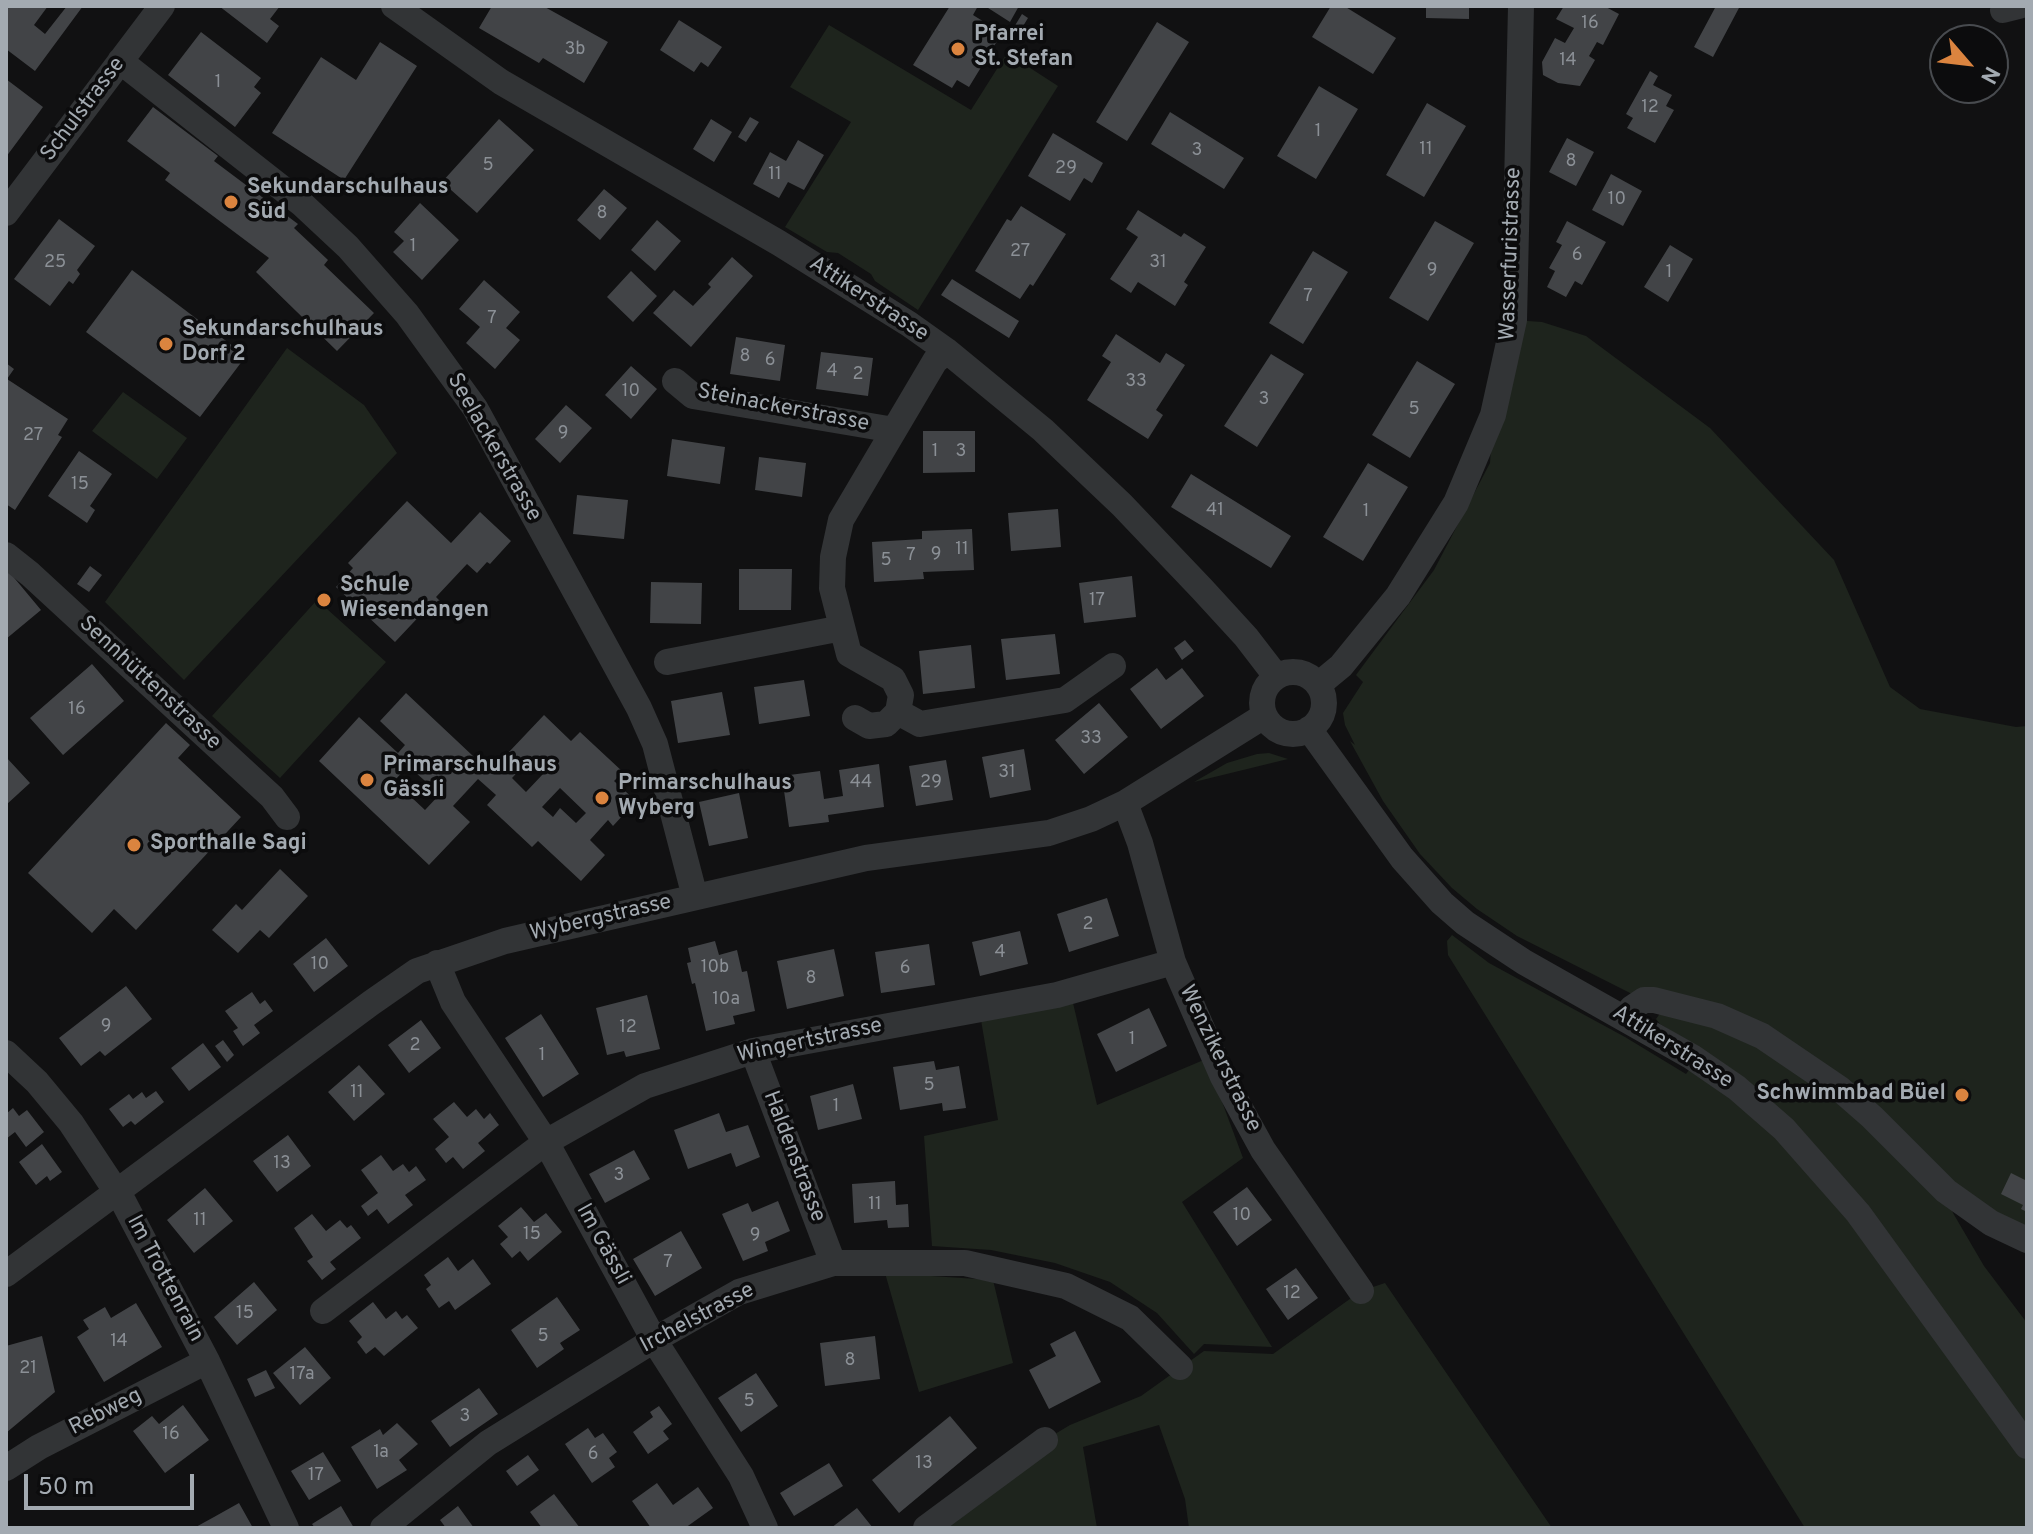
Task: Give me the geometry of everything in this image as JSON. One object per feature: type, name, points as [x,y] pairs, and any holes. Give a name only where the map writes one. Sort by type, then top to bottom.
[{"type":"street","name":"Schulstrasse","points":[[6,213],[162,6]]},
{"type":"street","name":"Attikerstrasse","points":[[394,6],[501,82],[779,243],[947,351],[1043,430],[1122,505],[1211,598],[1276,676]]},
{"type":"street","name":"Wasserfuristrasse","points":[[1318,685],[1341,666],[1398,596],[1456,503],[1493,415],[1514,320],[1521,6]]},
{"type":"street","name":"Seelackerstrasse","points":[[120,61],[302,204],[348,247],[407,314],[475,408],[639,708],[655,744],[695,897]]},
{"type":"street","name":"Steinackerstrasse","points":[[898,712],[901,704],[899,686],[886,674],[849,654],[832,588],[833,557],[841,520],[935,361],[947,351]]},
{"type":"street","name":"Steinackerstrasse","points":[[675,381],[693,396],[894,430]]},
{"type":"street","name":"Sennhüttenstrasse","points":[[6,555],[272,797],[287,817]]},
{"type":"street","points":[[667,662],[842,628]]},
{"type":"street","points":[[855,718],[861,723],[877,726],[893,719],[898,712],[920,724],[1065,700],[1113,666]]},
{"type":"street","points":[[1303,673],[1318,685],[1323,696],[1323,709],[1318,721],[1309,729],[1289,734],[1279,731],[1264,716],[1261,705],[1263,694],[1276,676],[1303,673]]},
{"type":"street","name":"Wybergstrasse","points":[[6,1274],[417,971],[505,941],[866,858],[1049,833],[1125,803],[1264,716]]},
{"type":"street","name":"Attikerstrasse","points":[[1309,729],[1402,858],[1442,903],[1524,962],[1625,1016],[1692,1057],[1737,1088],[1784,1129],[1858,1213],[2027,1446]]},
{"type":"street","name":"Wenzikerstrasse","points":[[1125,803],[1140,843],[1173,962],[1223,1077],[1263,1150],[1361,1291]]},
{"type":"street","name":"Wingertstrasse","points":[[323,1311],[546,1142],[645,1086],[753,1051],[1057,995],[1173,962]]},
{"type":"street","name":"Im Gässli","points":[[437,963],[453,1002],[546,1142],[654,1340],[741,1476],[765,1528]]},
{"type":"street","points":[[1625,1016],[1644,1000],[1654,1000],[1717,1016],[1762,1036],[1840,1089],[1946,1191],[1991,1223],[2027,1240]]},
{"type":"street","name":"Haldenstrasse","points":[[753,1051],[833,1263]]},
{"type":"street","name":"Im Trottenrain","points":[[6,1053],[37,1082],[71,1123],[117,1192],[207,1361],[286,1528]]},
{"type":"street","name":"Irchelstrasse","points":[[383,1528],[488,1443],[654,1340],[739,1292],[833,1263],[965,1263],[1066,1286],[1130,1318],[1180,1367]]},
{"type":"street","name":"Rebweg","points":[[6,1468],[39,1447],[207,1361]]},
{"type":"street","points":[[926,1528],[1045,1440]]},
{"type":"shaded area","points":[[829,25],[971,110],[1007,53],[1058,86],[918,310],[838,253],[827,252],[785,227],[851,122],[790,87]]},
{"type":"shaded area","points":[[1514,320],[1542,322],[1586,336],[1710,428],[1834,560],[1890,687],[1920,709],[2016,727],[2027,726],[2027,1240],[1947,1193],[1953,1213],[1984,1266],[2027,1323],[2027,1528],[1805,1528],[1448,955],[1447,941],[1452,935],[1489,963],[1686,1074],[1703,1051],[1660,1024],[1656,1019],[1661,1012],[1644,1000],[1517,936],[1452,888],[1420,854],[1383,801],[1350,741],[1355,745],[1343,713],[1363,682],[1356,675],[1434,570],[1490,463],[1493,415]]},
{"type":"shaded area","points":[[287,348],[364,405],[397,453],[184,680],[105,602]]},
{"type":"shaded area","points":[[123,392],[187,438],[157,479],[92,431]]},
{"type":"shaded area","points":[[317,600],[386,662],[280,778],[212,716]]},
{"type":"shaded area","points":[[1269,753],[1288,759],[1194,782],[1227,763]]},
{"type":"shaded area","points":[[1073,1003],[1097,1105],[1206,1059],[1243,1158],[1182,1202],[1272,1347],[1204,1344],[1194,1354],[1157,1313],[1110,1282],[1055,1263],[991,1250],[932,1246],[924,1136],[998,1120],[981,1020]]},
{"type":"shaded area","points":[[885,1273],[993,1280],[1013,1363],[919,1392]]},
{"type":"shaded area","points":[[1385,1283],[1552,1528],[1189,1528],[1185,1499],[1159,1425],[1083,1447],[1097,1528],[926,1528],[1045,1440],[1070,1425],[1141,1396],[1204,1351],[1273,1354],[1361,1291]]},
{"type":"building","points":[[6,6],[48,6],[34,25],[45,34],[67,6],[83,6],[35,71],[6,49]]},
{"type":"building","points":[[219,6],[280,6],[270,19],[279,26],[267,43]]},
{"type":"building","points":[[492,6],[543,6],[608,42],[584,83],[543,58],[539,63],[479,28]]},
{"type":"building","name":"Pfarrei St. Stefan","points":[[950,6],[978,6],[973,15],[1002,33],[969,87],[957,80],[952,88],[913,65]]},
{"type":"building","name":"Pfarrei St. Stefan","points":[[985,6],[1019,6],[1010,22]]},
{"type":"building","points":[[1331,6],[1344,6],[1396,38],[1373,74],[1312,37]]},
{"type":"building","points":[[1426,6],[1469,6],[1469,19],[1426,18]]},
{"type":"building","points":[[1564,6],[1604,6],[1619,14],[1603,45],[1597,42],[1589,56],[1595,60],[1580,86],[1558,83],[1543,75],[1542,62],[1555,38],[1565,43],[1574,28],[1556,19]]},
{"type":"building","points":[[1716,6],[1740,6],[1713,57],[1694,47]]},
{"type":"building","points":[[1022,14],[1028,18],[1014,41],[1008,37]]},
{"type":"building","points":[[679,20],[722,47],[708,67],[701,62],[694,72],[660,50]]},
{"type":"building","points":[[1157,22],[1189,42],[1127,141],[1096,122]]},
{"type":"building","points":[[201,32],[261,78],[254,87],[261,93],[235,127],[168,75]]},
{"type":"building","points":[[380,42],[417,66],[344,180],[272,133],[321,57],[356,80]]},
{"type":"building","points":[[1650,71],[1658,76],[1653,85],[1672,95],[1666,106],[1674,110],[1655,143],[1627,128],[1633,118],[1626,114]]},
{"type":"building","points":[[6,79],[43,107],[6,157]]},
{"type":"building","points":[[1319,86],[1358,109],[1316,179],[1277,156]]},
{"type":"building","points":[[1427,103],[1466,126],[1424,197],[1386,175]]},
{"type":"building","points":[[153,107],[218,156],[214,161],[298,224],[294,228],[328,260],[324,265],[374,313],[337,351],[256,272],[269,258],[165,180],[170,173],[127,141]]},
{"type":"building","points":[[1170,112],[1244,158],[1224,189],[1151,144]]},
{"type":"building","points":[[750,117],[759,122],[746,142],[738,137]]},
{"type":"building","points":[[499,119],[534,150],[477,213],[442,182]]},
{"type":"building","points":[[711,119],[732,132],[714,162],[693,149]]},
{"type":"building","points":[[1053,133],[1103,163],[1092,183],[1084,178],[1070,201],[1028,176]]},
{"type":"building","points":[[1567,138],[1594,152],[1576,186],[1549,172]]},
{"type":"building","points":[[798,140],[824,155],[804,190],[788,182],[779,198],[753,184],[770,152],[786,161]]},
{"type":"building","points":[[1611,174],[1642,191],[1623,226],[1592,210]]},
{"type":"building","points":[[604,189],[627,208],[600,240],[577,220]]},
{"type":"building","points":[[420,203],[459,240],[422,280],[393,252],[404,241],[394,232]]},
{"type":"building","points":[[1021,206],[1066,234],[1033,286],[1030,284],[1020,299],[975,271],[1007,219],[1011,221]]},
{"type":"building","points":[[1138,210],[1181,237],[1184,233],[1206,247],[1184,282],[1188,285],[1175,306],[1138,282],[1131,293],[1110,279],[1138,237],[1126,229]]},
{"type":"building","points":[[59,219],[95,246],[77,270],[80,274],[73,284],[69,281],[50,306],[14,279]]},
{"type":"building","points":[[657,220],[681,241],[655,271],[631,250]]},
{"type":"building","points":[[1435,221],[1474,243],[1428,321],[1389,298]]},
{"type":"building","points":[[1567,221],[1606,242],[1582,285],[1575,281],[1566,297],[1547,287],[1555,271],[1549,268],[1562,245],[1556,242]]},
{"type":"building","points":[[1670,245],[1693,259],[1668,302],[1644,287]]},
{"type":"building","points":[[1313,251],[1348,272],[1303,344],[1269,323]]},
{"type":"building","points":[[732,257],[753,276],[691,347],[653,313],[674,290],[693,306]]},
{"type":"building","name":"Sekundarschulhaus Dorf 2","points":[[132,270],[246,356],[200,417],[86,332]]},
{"type":"building","points":[[631,271],[657,296],[633,322],[607,297]]},
{"type":"building","points":[[952,279],[1019,321],[1009,338],[941,295]]},
{"type":"building","points":[[484,280],[520,312],[506,328],[520,340],[495,369],[466,343],[480,327],[459,309]]},
{"type":"building","points":[[1116,334],[1160,363],[1166,353],[1185,365],[1156,410],[1163,415],[1148,439],[1087,400],[1111,362],[1102,356]]},
{"type":"building","points":[[736,337],[785,345],[780,381],[730,374]]},
{"type":"building","points":[[821,352],[873,358],[868,396],[816,389]]},
{"type":"building","points":[[1271,354],[1304,374],[1257,447],[1224,426]]},
{"type":"building","points":[[1417,361],[1455,384],[1410,458],[1372,435]]},
{"type":"building","points":[[6,363],[14,369],[7,379],[68,419],[58,435],[62,437],[15,510],[6,504]]},
{"type":"building","points":[[631,366],[657,389],[631,419],[605,395]]},
{"type":"building","points":[[566,405],[592,428],[560,463],[535,439]]},
{"type":"building","points":[[923,431],[975,431],[975,472],[923,473]]},
{"type":"building","points":[[672,439],[725,447],[720,484],[667,476]]},
{"type":"building","points":[[79,451],[112,474],[90,506],[95,510],[87,523],[48,496]]},
{"type":"building","points":[[759,457],[806,463],[802,497],[755,490]]},
{"type":"building","points":[[1368,463],[1408,487],[1363,561],[1323,537]]},
{"type":"building","points":[[1191,474],[1291,536],[1271,568],[1171,507]]},
{"type":"building","points":[[577,495],[628,500],[624,539],[573,534]]},
{"type":"building","points":[[407,501],[451,543],[480,512],[511,541],[477,573],[467,564],[436,597],[441,602],[431,612],[427,608],[395,642],[336,587],[353,568],[348,563]]},
{"type":"building","points":[[1058,509],[1061,547],[1011,551],[1008,513]]},
{"type":"building","points":[[972,529],[974,570],[923,572],[924,579],[874,582],[872,542],[922,539],[922,531]]},
{"type":"building","points":[[90,566],[102,575],[89,592],[77,584]]},
{"type":"building","points":[[6,568],[41,610],[6,639]]},
{"type":"building","points":[[739,569],[792,569],[791,610],[739,610]]},
{"type":"building","points":[[1132,576],[1136,617],[1084,623],[1079,583]]},
{"type":"building","points":[[651,582],[702,583],[701,624],[650,623]]},
{"type":"building","points":[[1055,634],[1060,674],[1006,680],[1001,639]]},
{"type":"building","points":[[1185,640],[1194,651],[1182,660],[1174,648]]},
{"type":"building","points":[[971,645],[975,688],[923,694],[919,651]]},
{"type":"building","points":[[92,664],[124,701],[63,755],[30,718]]},
{"type":"building","points":[[1157,668],[1166,680],[1182,668],[1204,696],[1161,729],[1130,689]]},
{"type":"building","points":[[804,680],[810,716],[759,724],[754,687]]},
{"type":"building","points":[[722,692],[730,735],[678,743],[671,701]]},
{"type":"building","points":[[406,693],[490,772],[544,715],[571,741],[580,732],[623,772],[614,781],[636,801],[613,826],[608,820],[590,840],[605,855],[581,881],[538,841],[532,847],[487,805],[496,795],[478,779],[453,806],[470,822],[429,865],[319,761],[359,717],[398,753],[405,745],[380,721]],"holes":[[[529,760],[543,774],[526,792],[512,778]],[[408,766],[440,794],[425,810],[394,781]],[[560,788],[586,813],[576,823],[560,808],[553,817],[542,807]]]},
{"type":"building","points":[[1099,703],[1128,737],[1084,774],[1055,740]]},
{"type":"building","name":"Sporthalle Sagi","points":[[166,723],[190,745],[178,758],[241,817],[136,930],[114,909],[92,933],[28,873]]},
{"type":"building","points":[[1024,749],[1031,790],[990,798],[982,757]]},
{"type":"building","points":[[6,757],[30,783],[6,805]]},
{"type":"building","points":[[946,760],[953,800],[916,806],[909,766]]},
{"type":"building","points":[[879,764],[884,807],[828,815],[829,822],[789,827],[782,776],[820,771],[824,799],[843,796],[839,770]]},
{"type":"building","points":[[739,793],[748,838],[709,846],[699,802]]},
{"type":"building","points":[[280,869],[308,896],[269,938],[260,930],[238,953],[212,930],[236,904],[242,910]]},
{"type":"building","points":[[1107,898],[1119,936],[1069,952],[1057,914]]},
{"type":"building","points":[[1020,931],[1028,964],[980,976],[972,942]]},
{"type":"building","points":[[326,938],[348,966],[314,992],[293,964]]},
{"type":"building","points":[[715,941],[719,955],[737,950],[742,972],[747,971],[755,1011],[733,1016],[735,1024],[706,1031],[687,963],[691,962],[688,948]]},
{"type":"building","points":[[929,944],[935,985],[881,993],[875,952]]},
{"type":"building","points":[[834,949],[844,996],[787,1009],[777,961]]},
{"type":"building","points":[[126,986],[152,1019],[105,1056],[100,1051],[81,1066],[59,1038]]},
{"type":"building","points":[[252,992],[260,1004],[265,1000],[273,1011],[254,1025],[260,1033],[243,1046],[233,1031],[238,1028],[225,1011]]},
{"type":"building","points":[[647,995],[660,1049],[626,1057],[624,1051],[607,1055],[596,1008]]},
{"type":"building","points":[[1149,1008],[1167,1046],[1116,1072],[1097,1034]]},
{"type":"building","points":[[541,1014],[579,1074],[543,1097],[505,1038]]},
{"type":"building","points":[[421,1020],[441,1048],[409,1073],[388,1045]]},
{"type":"building","points":[[223,1040],[234,1055],[227,1062],[215,1046]]},
{"type":"building","points":[[203,1043],[221,1067],[189,1091],[171,1068]]},
{"type":"building","points":[[934,1061],[936,1070],[959,1066],[966,1108],[943,1111],[942,1103],[900,1110],[893,1067]]},
{"type":"building","points":[[359,1065],[385,1094],[354,1121],[328,1092]]},
{"type":"building","points":[[853,1084],[862,1119],[818,1130],[810,1096]]},
{"type":"building","points":[[156,1091],[164,1102],[135,1125],[131,1121],[123,1127],[109,1109],[129,1094],[133,1099],[142,1092],[146,1098]]},
{"type":"building","points":[[454,1102],[467,1117],[476,1109],[484,1119],[490,1113],[499,1125],[478,1143],[485,1151],[463,1169],[453,1157],[446,1163],[435,1149],[449,1137],[433,1119]]},
{"type":"building","points":[[13,1108],[19,1116],[27,1110],[44,1132],[26,1147],[15,1132],[6,1139],[6,1114]]},
{"type":"building","points":[[719,1113],[726,1132],[748,1125],[760,1157],[736,1167],[731,1153],[688,1169],[674,1130]]},
{"type":"building","points":[[288,1135],[311,1166],[277,1192],[253,1161]]},
{"type":"building","points":[[42,1144],[62,1172],[50,1181],[47,1176],[36,1185],[19,1162]]},
{"type":"building","points":[[634,1150],[650,1179],[605,1203],[589,1174]]},
{"type":"building","points":[[381,1155],[393,1171],[403,1164],[409,1172],[416,1166],[426,1180],[405,1195],[413,1205],[388,1224],[377,1209],[368,1216],[361,1206],[378,1193],[361,1170]]},
{"type":"building","points":[[2011,1173],[2027,1181],[2027,1212],[2021,1209],[2023,1205],[2001,1194]]},
{"type":"building","points":[[895,1181],[896,1205],[908,1204],[909,1227],[888,1228],[887,1220],[854,1223],[852,1184]]},
{"type":"building","points":[[1247,1187],[1272,1220],[1237,1246],[1213,1212]]},
{"type":"building","points":[[205,1188],[233,1221],[194,1253],[167,1220]]},
{"type":"building","points":[[778,1201],[790,1231],[765,1242],[768,1251],[743,1261],[722,1214],[748,1203],[752,1212]]},
{"type":"building","points":[[521,1207],[534,1222],[546,1213],[562,1232],[528,1261],[520,1251],[512,1258],[500,1244],[508,1237],[498,1226]]},
{"type":"building","points":[[312,1214],[326,1231],[340,1220],[347,1228],[351,1225],[361,1238],[330,1262],[336,1269],[322,1280],[307,1261],[313,1257],[294,1228]]},
{"type":"building","points":[[681,1231],[702,1268],[655,1296],[633,1259]]},
{"type":"building","points":[[448,1257],[458,1271],[473,1259],[491,1284],[455,1310],[449,1301],[439,1308],[426,1289],[431,1285],[424,1275]]},
{"type":"building","points":[[1296,1268],[1318,1298],[1288,1320],[1266,1289]]},
{"type":"building","points":[[254,1282],[277,1310],[237,1345],[214,1317]]},
{"type":"building","points":[[557,1297],[580,1330],[560,1343],[564,1349],[537,1368],[511,1330]]},
{"type":"building","points":[[373,1302],[386,1319],[396,1311],[402,1319],[407,1315],[418,1328],[384,1356],[375,1347],[366,1354],[357,1342],[362,1337],[349,1321]]},
{"type":"building","points":[[136,1303],[162,1347],[104,1382],[77,1337],[89,1329],[83,1320],[105,1307],[111,1318]]},
{"type":"building","points":[[1075,1331],[1101,1382],[1049,1409],[1029,1370],[1056,1356],[1050,1344]]},
{"type":"building","points":[[42,1336],[55,1392],[6,1433],[6,1346]]},
{"type":"building","points":[[875,1336],[880,1379],[825,1386],[820,1343]]},
{"type":"building","points":[[305,1347],[331,1378],[300,1405],[273,1373]]},
{"type":"building","points":[[266,1370],[275,1388],[255,1397],[247,1379]]},
{"type":"building","points":[[756,1373],[778,1406],[741,1432],[718,1398]]},
{"type":"building","points":[[479,1388],[498,1414],[450,1447],[431,1421]]},
{"type":"building","points":[[183,1405],[209,1440],[165,1473],[133,1431],[152,1416],[159,1424]]},
{"type":"building","points":[[659,1406],[672,1424],[663,1431],[669,1439],[648,1454],[633,1432],[653,1417],[650,1412]]},
{"type":"building","points":[[950,1416],[977,1448],[899,1513],[872,1480]]},
{"type":"building","points":[[397,1423],[418,1444],[399,1460],[407,1470],[377,1489],[351,1447],[380,1429],[383,1435]]},
{"type":"building","points":[[588,1428],[595,1438],[603,1433],[617,1452],[609,1458],[615,1467],[592,1483],[565,1444]]},
{"type":"building","points":[[323,1452],[341,1481],[309,1500],[291,1471]]},
{"type":"building","points":[[528,1455],[539,1470],[517,1486],[506,1471]]},
{"type":"building","points":[[829,1463],[843,1486],[794,1516],[780,1493]]},
{"type":"building","points":[[657,1483],[673,1505],[698,1487],[713,1508],[685,1528],[651,1528],[632,1501]]},
{"type":"building","points":[[554,1494],[580,1528],[542,1528],[530,1512]]},
{"type":"building","points":[[239,1503],[253,1528],[194,1528],[214,1517]]},
{"type":"building","points":[[341,1506],[354,1528],[315,1528],[312,1524]]},
{"type":"building","points":[[458,1506],[474,1528],[446,1528],[440,1520]]},
{"type":"building","points":[[857,1508],[873,1528],[831,1528]]},
{"type":"place","name":"Pfarrei St. Stefan","points":[[958,49]]},
{"type":"place","name":"Sekundarschulhaus Süd","points":[[231,202]]},
{"type":"place","name":"Sekundarschulhaus Dorf 2","points":[[166,344]]},
{"type":"place","name":"Schule Wiesendangen","points":[[324,600]]},
{"type":"place","name":"Primarschulhaus Gässli","points":[[367,780]]},
{"type":"place","name":"Primarschulhaus Wyberg","points":[[602,798]]},
{"type":"place","name":"Sporthalle Sagi","points":[[134,845]]},
{"type":"place","name":"Schwimmbad Büel","points":[[1962,1095]]}]
